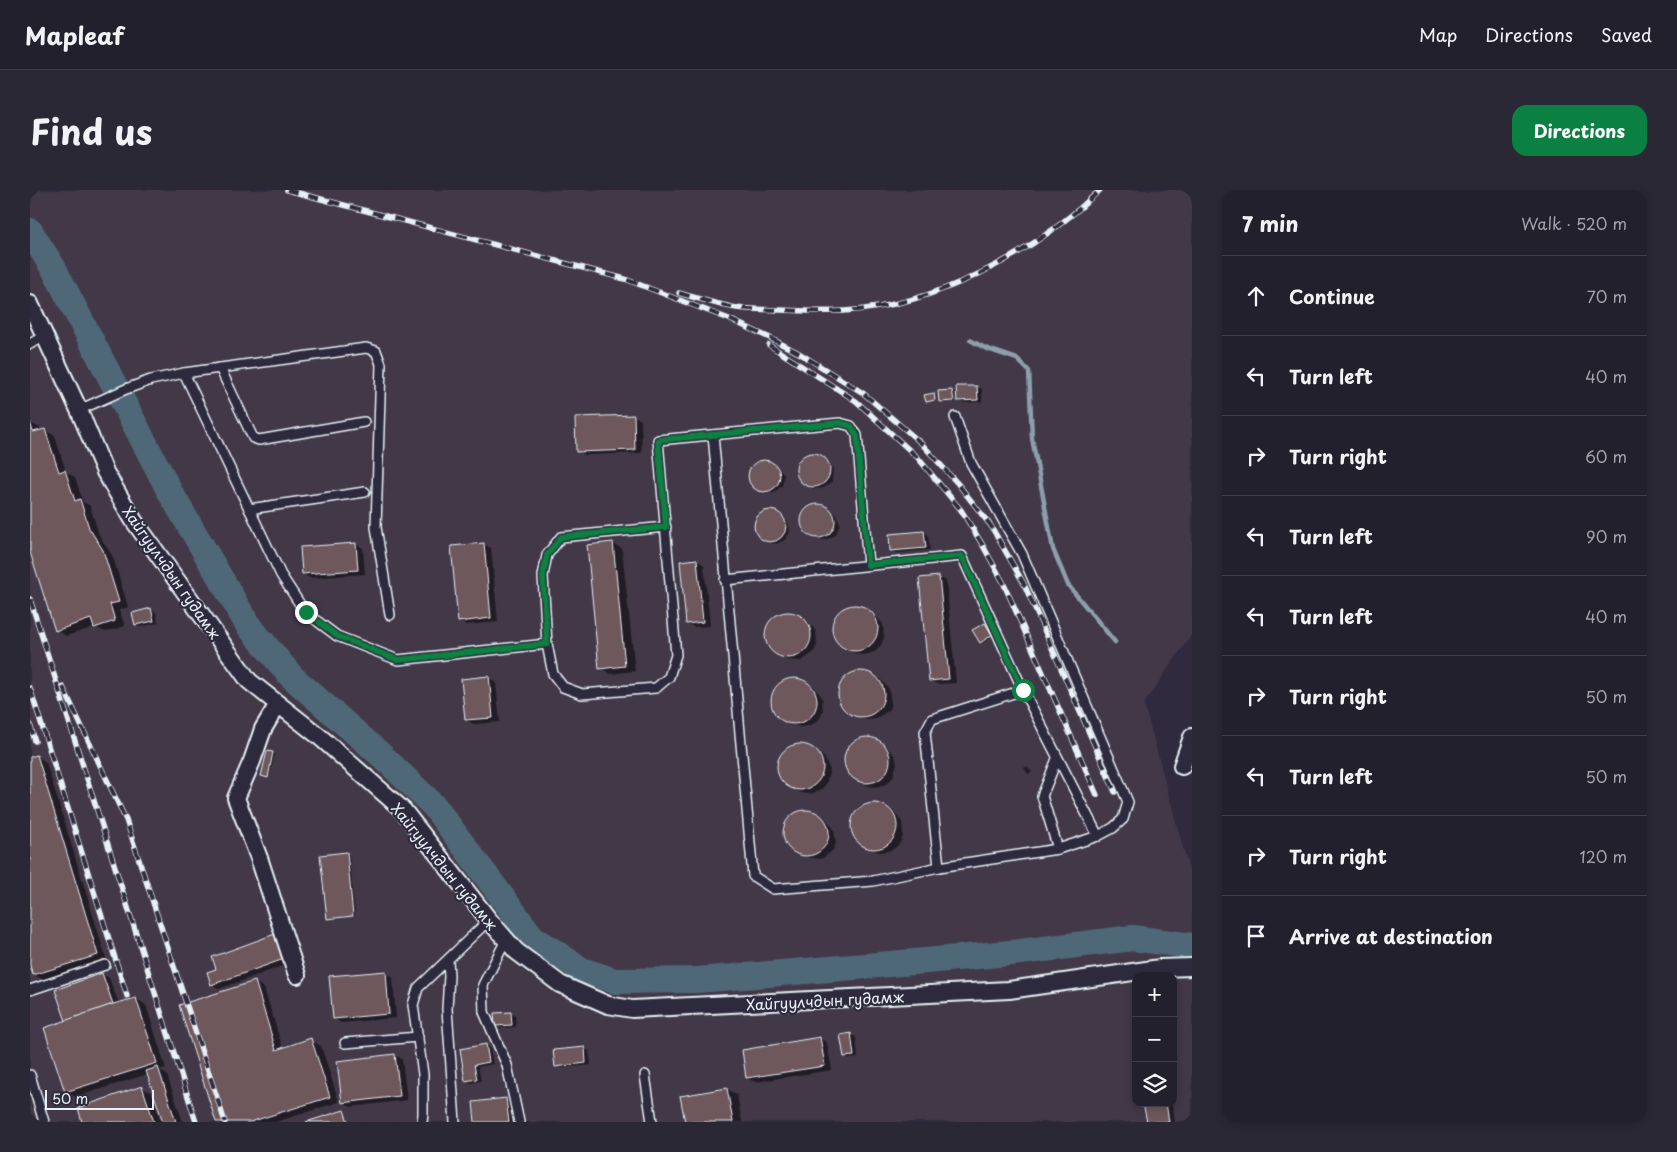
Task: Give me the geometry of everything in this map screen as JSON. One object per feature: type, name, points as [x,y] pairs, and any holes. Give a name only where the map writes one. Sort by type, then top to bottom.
[{"type":"street","name":"Хайгуулчдын гудамж","points":[[30,304],[37,340],[79,410],[105,472],[134,521],[249,681],[320,737],[403,810],[488,920],[506,940],[516,951],[560,984],[608,1005],[632,1009],[1009,990],[1160,968],[1192,967]]},
{"type":"street","points":[[278,704],[263,729],[236,798],[259,858],[298,976]]},
{"type":"street","points":[[1182,766],[1192,738]]},
{"type":"lane","points":[[79,410],[151,380],[184,373],[366,348],[376,351],[381,364],[376,527],[390,615]]},
{"type":"lane","points":[[220,368],[253,438],[259,440],[364,422]]},
{"type":"lane","points":[[184,373],[281,575],[306,612],[337,636],[398,660],[547,644]]},
{"type":"lane","points":[[714,434],[725,580],[752,876],[772,889],[873,881],[939,867],[1058,848],[1098,836],[1113,828],[1123,819],[1128,802],[1022,554],[971,463],[956,417]]},
{"type":"lane","points":[[666,527],[561,537],[547,555],[543,576],[547,644],[553,674],[563,687],[582,694],[656,688],[669,677],[676,655],[666,527],[658,440],[840,423],[851,426],[857,436],[868,565]]},
{"type":"lane","points":[[249,509],[365,492]]},
{"type":"lane","points":[[725,580],[962,556],[1023,690],[1098,836]]},
{"type":"lane","points":[[939,867],[925,732],[932,719],[1023,690]]},
{"type":"lane","points":[[1057,759],[1042,796],[1058,848]]},
{"type":"lane","points":[[422,1122],[423,1074],[413,1005],[418,988],[488,920]]},
{"type":"lane","points":[[506,940],[483,985],[484,1012],[507,1065],[519,1122]]},
{"type":"lane","points":[[448,960],[447,1009],[456,1122]]},
{"type":"lane","points":[[30,990],[105,966]]},
{"type":"lane","points":[[345,1043],[418,1037]]},
{"type":"lane","points":[[30,1075],[44,1122]]},
{"type":"lane","points":[[645,1076],[652,1122]]},
{"type":"shaded area","points":[[30,190],[1192,190],[1192,634],[1144,704],[1192,880],[1192,1122],[30,1122]]},
{"type":"building","points":[[956,386],[977,386],[978,400],[957,401]]},
{"type":"building","points":[[952,390],[954,401],[939,402],[938,391]]},
{"type":"building","points":[[934,393],[935,400],[926,402],[924,395]]},
{"type":"building","points":[[634,415],[635,450],[576,452],[575,417]]},
{"type":"building","points":[[30,422],[33,432],[45,429],[59,472],[65,470],[75,501],[80,499],[89,528],[103,550],[119,602],[110,604],[115,621],[94,628],[91,619],[55,631],[30,552]]},
{"type":"building","points":[[813,453],[825,458],[830,470],[825,482],[813,487],[801,482],[796,470],[801,458]]},
{"type":"building","points":[[764,460],[770,461],[775,465],[779,470],[779,482],[775,487],[770,491],[764,492],[758,491],[753,487],[749,482],[748,476],[749,470],[753,465],[758,461]]},
{"type":"building","points":[[818,504],[830,509],[835,521],[830,533],[818,538],[806,533],[801,521],[806,509]]},
{"type":"building","points":[[770,510],[776,511],[781,515],[785,520],[785,532],[781,537],[776,541],[770,542],[764,541],[759,537],[755,532],[754,526],[755,520],[759,515],[764,511]]},
{"type":"building","points":[[924,531],[926,548],[890,551],[889,534]]},
{"type":"building","points":[[613,542],[625,666],[599,669],[587,545]]},
{"type":"building","points":[[356,543],[358,570],[302,574],[300,547]]},
{"type":"building","points":[[484,543],[491,618],[458,622],[451,546]]},
{"type":"building","points":[[697,559],[703,622],[686,624],[680,561]]},
{"type":"building","points":[[939,576],[949,679],[929,681],[919,578]]},
{"type":"building","points":[[855,605],[868,609],[874,615],[878,628],[874,641],[868,647],[855,651],[842,647],[836,641],[832,628],[836,615],[842,609]]},
{"type":"building","points":[[151,608],[154,621],[135,625],[132,613]]},
{"type":"building","points":[[788,612],[801,616],[807,622],[811,635],[807,648],[801,654],[788,658],[775,654],[769,648],[765,635],[769,622],[775,616]]},
{"type":"building","points":[[985,623],[992,635],[980,643],[972,630]]},
{"type":"building","points":[[861,671],[874,675],[880,681],[884,694],[880,707],[874,713],[861,717],[848,713],[842,707],[838,694],[842,681],[848,675]]},
{"type":"building","points":[[489,676],[493,718],[465,720],[461,679]]},
{"type":"building","points":[[794,678],[807,682],[813,688],[817,701],[813,714],[807,720],[794,724],[781,720],[775,714],[771,701],[775,688],[781,682]]},
{"type":"building","points":[[867,737],[880,741],[886,747],[890,760],[886,773],[880,779],[867,783],[854,779],[848,773],[844,760],[848,747],[854,741]]},
{"type":"building","points":[[800,744],[813,748],[819,754],[823,767],[819,780],[813,786],[800,790],[787,786],[781,780],[777,767],[781,754],[787,748]]},
{"type":"building","points":[[267,751],[273,752],[268,778],[261,776]]},
{"type":"building","points":[[37,755],[98,955],[33,975],[30,966],[30,757]]},
{"type":"building","points":[[874,803],[887,807],[893,813],[897,826],[893,839],[887,845],[874,849],[861,845],[855,839],[851,826],[855,813],[861,807]]},
{"type":"building","points":[[806,810],[819,814],[825,820],[829,833],[825,846],[819,852],[806,856],[793,852],[787,846],[783,833],[787,820],[793,814]]},
{"type":"building","points":[[347,852],[353,916],[327,919],[320,855]]},
{"type":"building","points":[[275,934],[284,959],[211,985],[207,972],[216,969],[212,957]]},
{"type":"building","points":[[386,971],[389,1014],[333,1019],[329,976]]},
{"type":"building","points":[[102,973],[113,1004],[66,1021],[55,990]]},
{"type":"building","points":[[255,981],[276,1050],[311,1038],[330,1097],[250,1122],[216,1122],[179,1005]]},
{"type":"building","points":[[136,998],[157,1063],[65,1092],[44,1028]]},
{"type":"building","points":[[511,1012],[512,1025],[495,1026],[494,1013]]},
{"type":"building","points":[[851,1033],[854,1056],[844,1057],[840,1035]]},
{"type":"building","points":[[820,1037],[825,1066],[746,1078],[742,1050]]},
{"type":"building","points":[[486,1044],[489,1062],[474,1065],[477,1079],[465,1081],[460,1049]]},
{"type":"building","points":[[585,1047],[586,1063],[555,1067],[553,1050]]},
{"type":"building","points":[[395,1054],[400,1096],[342,1103],[337,1061]]},
{"type":"building","points":[[158,1067],[176,1122],[163,1122],[146,1071]]},
{"type":"building","points":[[142,1086],[154,1122],[82,1122],[78,1108]]},
{"type":"building","points":[[727,1088],[733,1122],[685,1122],[680,1096]]},
{"type":"building","points":[[506,1098],[509,1122],[475,1122],[473,1102]]},
{"type":"building","points":[[1144,1107],[1167,1107],[1169,1122],[1147,1122]]},
{"type":"building","points":[[344,1110],[348,1122],[306,1122]]},
{"type":"waterway","points":[[30,231],[54,269],[170,492],[248,625],[292,677],[381,755],[434,806],[532,937],[582,970],[615,981],[697,980],[1020,952],[1133,938],[1192,946]]},
{"type":"waterway","points":[[970,340],[985,348],[1017,359],[1029,371],[1032,438],[1053,549],[1068,585],[1115,642]]},
{"type":"railway","points":[[287,190],[625,279],[729,319],[770,338],[799,353],[863,393],[922,444],[958,484],[991,526],[1024,584],[1115,792]]},
{"type":"railway","points":[[679,293],[737,308],[812,311],[844,311],[879,307],[914,299],[948,287],[1015,255],[1046,235],[1100,190]]},
{"type":"railway","points":[[769,345],[856,401],[918,458],[961,510],[1003,582],[1097,795]]},
{"type":"railway","points":[[30,599],[196,1122]]},
{"type":"railway","points":[[63,687],[126,820],[225,1122]]},
{"type":"railway","points":[[30,688],[127,996]]},
{"type":"railway","points":[[30,724],[35,741]]},
{"type":"route","points":[[306,612],[337,636],[398,660],[547,644],[543,576],[547,555],[561,537],[666,527],[658,440],[840,423],[851,426],[857,436],[868,565],[962,556],[1023,690]]}]
